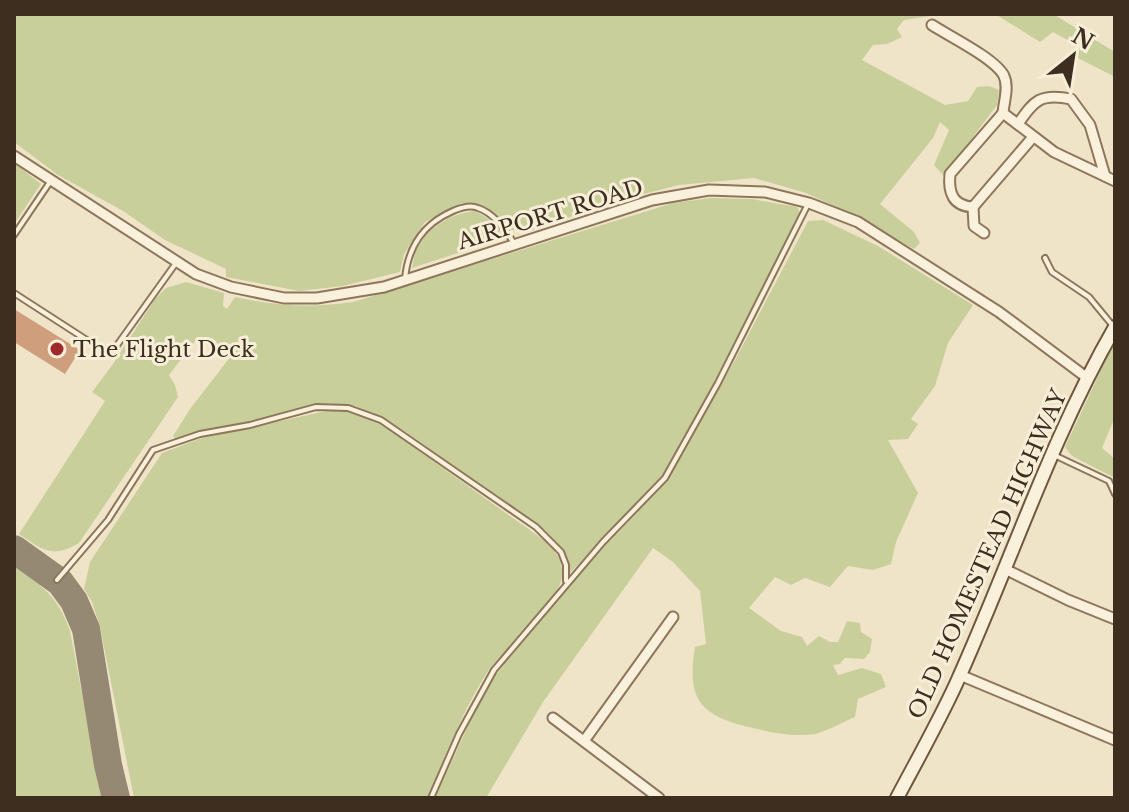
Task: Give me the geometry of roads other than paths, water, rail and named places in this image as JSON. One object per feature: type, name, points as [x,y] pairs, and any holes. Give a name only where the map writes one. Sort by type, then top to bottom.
[{"type":"main road","name":"OLD HOMESTEAD HIGHWAY","points":[[897,798],[960,675],[1086,377],[1115,327]]},
{"type":"street","points":[[932,25],[997,66],[1004,76],[1006,91],[1003,113],[950,174],[948,186],[952,198],[962,206],[973,207]]},
{"type":"street","points":[[1018,124],[1032,103],[1041,98],[1071,99],[1090,125],[1105,176]]},
{"type":"street","points":[[1003,113],[1054,152],[1115,181]]},
{"type":"street","points":[[984,233],[974,226],[973,207],[1033,137]]},
{"type":"street","name":"AIRPORT ROAD","points":[[14,156],[196,274],[231,287],[284,298],[343,295],[384,287],[652,200],[709,190],[765,192],[809,203],[858,222],[900,246],[999,312],[1086,377]]},
{"type":"street","points":[[1005,569],[1115,619]]},
{"type":"street","points":[[584,741],[673,617]]},
{"type":"street","points":[[960,675],[1115,740]]},
{"type":"street","points":[[553,718],[659,798]]},
{"type":"lane","points":[[14,235],[50,182]]},
{"type":"lane","points":[[431,798],[482,688],[494,670],[566,584],[665,478],[718,383],[809,203]]},
{"type":"lane","points":[[405,279],[407,259],[424,228],[460,208],[476,207],[490,215],[514,243]]},
{"type":"lane","points":[[1045,258],[1052,272],[1089,297],[1115,327]]},
{"type":"lane","points":[[14,293],[110,355],[176,263]]},
{"type":"lane","points":[[57,580],[108,520],[153,450],[200,434],[250,425],[316,407],[335,406],[363,412],[381,420],[536,527],[561,552],[566,565],[566,584]]},
{"type":"lane","points":[[1052,454],[1115,484]]},
{"type":"lane","points":[[1109,481],[1115,494]]},
{"type":"place","name":"The Flight Deck","points":[[57,349]]}]
